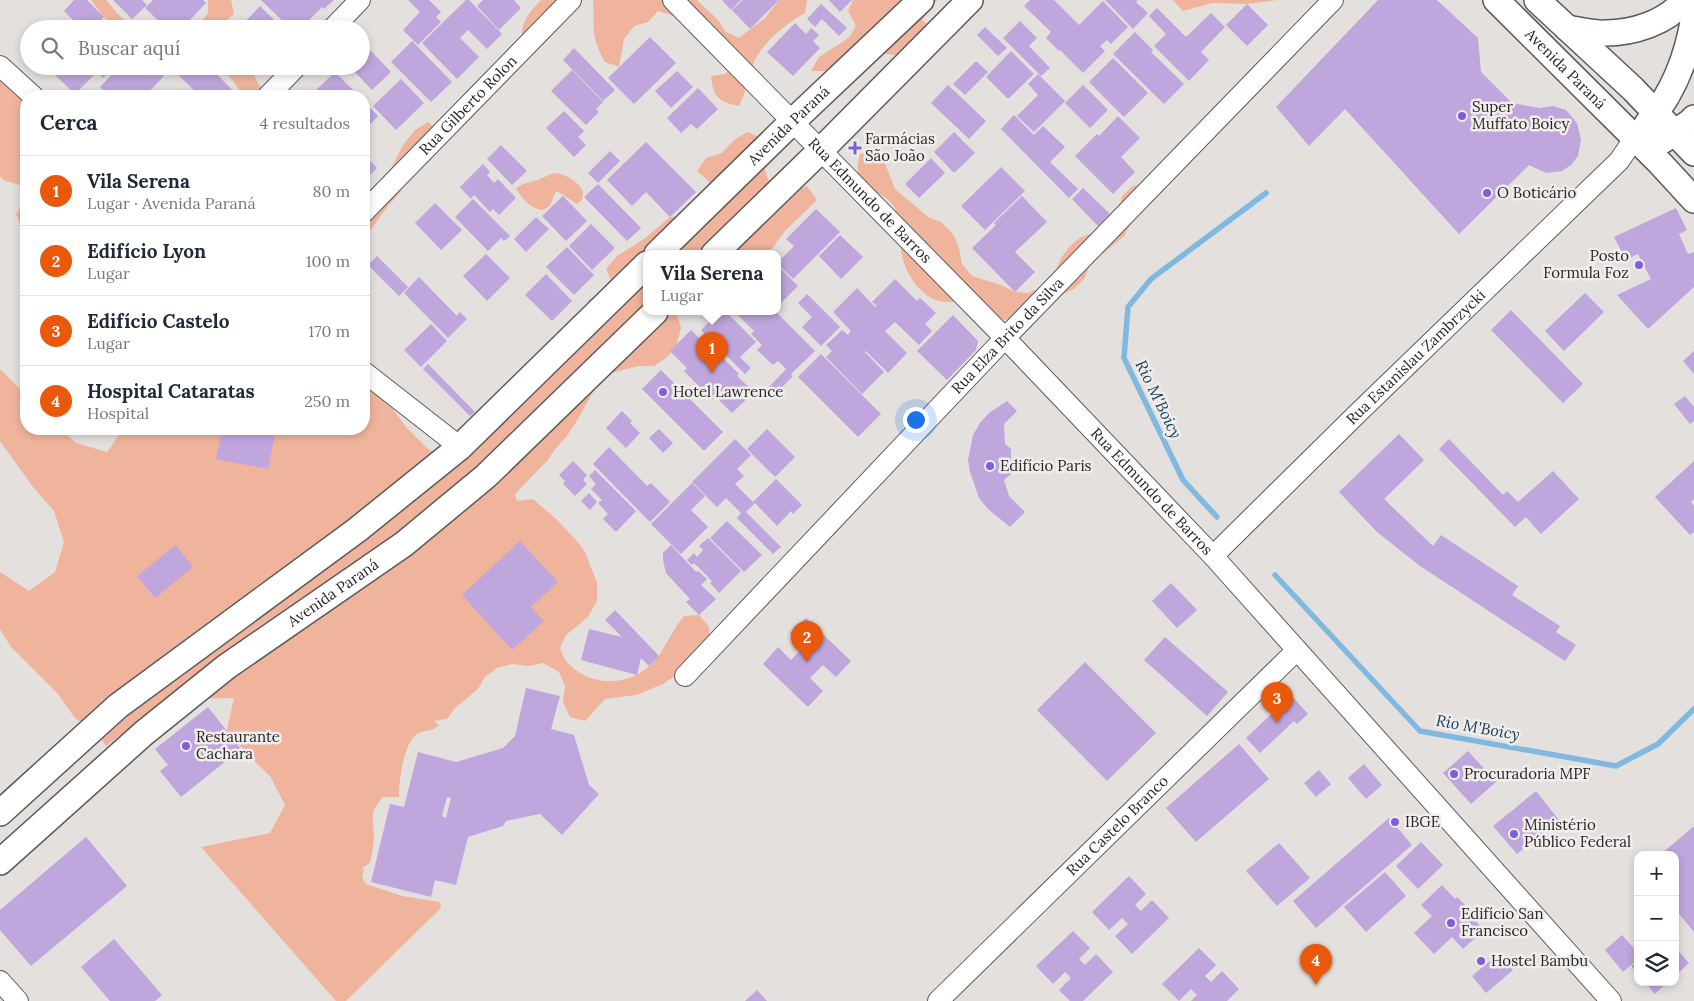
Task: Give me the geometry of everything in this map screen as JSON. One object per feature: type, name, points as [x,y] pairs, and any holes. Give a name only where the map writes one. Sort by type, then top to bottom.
[{"type":"main road","name":"Avenida Paraná","points":[[661,250],[793,121],[921,0]]},
{"type":"main road","points":[[718,250],[821,150],[970,0]]},
{"type":"main road","name":"Avenida Paraná","points":[[1496,0],[1694,200]]},
{"type":"main road","name":"Avenida Paraná","points":[[1537,0],[1657,112],[1685,125],[1694,153]]},
{"type":"main road","points":[[1567,28],[1603,33],[1631,31],[1658,21],[1685,0]]},
{"type":"main road","points":[[1640,145],[1666,99],[1684,58],[1694,16]]},
{"type":"main road","points":[[1640,145],[1685,125]]},
{"type":"main road","points":[[0,812],[118,706],[357,530],[460,447],[643,268]]},
{"type":"main road","name":"Avenida Paraná","points":[[0,862],[144,733],[226,667],[404,544],[486,476],[652,315]]},
{"type":"street","points":[[341,20],[360,0]]},
{"type":"street","name":"Rua Gilberto Rolon","points":[[370,206],[571,0]]},
{"type":"street","name":"Rua Edmundo de Barros","points":[[673,0],[1005,338],[1213,556],[1611,1001]]},
{"type":"street","name":"Rua Elza Brito da Silva","points":[[685,676],[1005,338],[1334,0]]},
{"type":"street","points":[[0,66],[26,90]]},
{"type":"street","points":[[274,90],[288,75]]},
{"type":"street","name":"Rua Estanislau Zambrzycki","points":[[1213,556],[1360,410],[1619,161],[1640,145]]},
{"type":"street","points":[[370,377],[460,447]]},
{"type":"street","name":"Rua Castelo Branco","points":[[938,1001],[1297,650]]},
{"type":"street","points":[[0,981],[18,1001]]},
{"type":"shaded area","points":[[91,0],[106,0],[125,20],[107,20]]},
{"type":"shaded area","points":[[208,0],[231,0],[234,14],[226,20],[203,20],[208,13]]},
{"type":"shaded area","points":[[541,0],[571,0],[552,34],[534,52],[521,45],[522,30],[528,15]]},
{"type":"shaded area","points":[[593,0],[697,0],[718,20],[726,32],[739,38],[765,18],[779,0],[807,0],[805,13],[775,35],[762,49],[753,65],[739,106],[726,103],[715,94],[713,89],[711,76],[726,74],[730,64],[688,21],[658,11],[648,22],[634,26],[624,39],[619,67],[605,62],[598,48],[595,36]]},
{"type":"shaded area","points":[[853,0],[937,0],[922,20],[931,27],[925,60],[862,50],[841,71],[811,71],[819,57],[850,36],[856,26],[848,11]]},
{"type":"shaded area","points":[[1173,0],[1277,0],[1247,4],[1212,3],[1183,11]]},
{"type":"shaded area","points":[[0,73],[20,91],[20,185],[3,180],[0,176]]},
{"type":"shaded area","points":[[228,75],[254,75],[263,90],[239,90]]},
{"type":"shaded area","points":[[428,122],[439,132],[438,148],[429,160],[406,182],[370,231],[370,193],[388,174],[403,145],[415,130]]},
{"type":"shaded area","points":[[747,132],[762,138],[766,172],[769,181],[774,187],[782,190],[793,190],[807,186],[817,200],[785,231],[771,250],[643,250],[643,315],[677,315],[681,328],[676,347],[666,358],[654,366],[638,366],[608,374],[598,383],[566,437],[547,461],[515,494],[517,501],[533,499],[577,541],[585,552],[597,583],[597,601],[588,617],[566,635],[560,648],[566,661],[578,671],[589,678],[602,681],[615,681],[639,673],[659,655],[684,616],[699,615],[709,627],[710,643],[692,664],[663,684],[636,695],[605,699],[585,721],[570,717],[563,702],[565,686],[559,672],[543,663],[528,666],[512,664],[497,668],[485,677],[478,689],[455,708],[447,719],[434,721],[439,725],[431,730],[417,734],[412,739],[405,754],[399,797],[383,797],[374,811],[372,853],[370,863],[362,868],[364,870],[362,877],[366,884],[402,896],[440,902],[441,908],[346,1001],[336,1001],[201,847],[270,833],[285,805],[270,776],[248,755],[227,730],[234,698],[168,699],[106,746],[100,737],[75,718],[57,693],[11,647],[0,629],[0,572],[29,591],[55,572],[64,542],[54,511],[33,487],[0,441],[0,369],[20,389],[20,435],[67,435],[76,443],[107,452],[119,435],[370,435],[370,385],[387,401],[406,427],[428,449],[445,459],[581,317],[589,300],[613,285],[606,269],[617,256],[644,239],[670,217],[679,216],[716,196],[709,182],[697,171],[706,158],[722,153],[734,140]]},
{"type":"shaded area","points":[[874,150],[884,161],[895,189],[928,217],[941,222],[953,234],[959,248],[962,264],[972,276],[1001,285],[1015,292],[1028,293],[1042,287],[1054,274],[1061,258],[1070,246],[1081,237],[1096,232],[1119,212],[1122,196],[1133,186],[1147,182],[1131,224],[1124,236],[1090,265],[1084,279],[1074,289],[1006,320],[990,318],[967,300],[948,302],[936,300],[929,297],[917,286],[904,264],[899,220],[895,209],[888,200],[862,181],[859,176],[860,154]]},
{"type":"shaded area","points":[[553,173],[566,176],[582,189],[582,199],[577,204],[557,191],[550,205],[546,209],[541,210],[531,206],[516,188],[523,184]]},
{"type":"shaded area","points":[[20,208],[20,224],[16,214]]},
{"type":"building","points":[[74,0],[87,0],[104,17],[101,20],[73,20],[64,11]]},
{"type":"building","points":[[113,0],[142,0],[147,5],[132,19]]},
{"type":"building","points":[[153,0],[203,0],[206,3],[190,20],[158,20],[145,8]]},
{"type":"building","points":[[261,0],[334,0],[324,9],[322,7],[309,20],[282,20]]},
{"type":"building","points":[[408,0],[429,0],[441,12],[436,17],[441,22],[418,45],[403,30],[420,12]]},
{"type":"building","points":[[466,0],[469,0],[502,34],[487,49],[468,30],[460,38],[479,57],[457,79],[422,43]]},
{"type":"building","points":[[483,0],[514,0],[521,8],[499,30],[477,6]]},
{"type":"building","points":[[722,0],[741,0],[731,10]]},
{"type":"building","points":[[743,0],[779,0],[750,29],[732,10]]},
{"type":"building","points":[[829,0],[852,0],[840,12]]},
{"type":"building","points":[[1030,0],[1054,0],[1079,25],[1103,1],[1128,27],[1111,44],[1107,40],[1100,46],[1105,51],[1083,73],[1046,38],[1051,32],[1024,6]]},
{"type":"building","points":[[1105,0],[1138,0],[1136,2],[1148,13],[1133,29]]},
{"type":"building","name":"Super Muffato Boicy","points":[[1378,0],[1437,0],[1478,38],[1481,72],[1512,103],[1540,108],[1553,106],[1566,110],[1577,123],[1581,140],[1578,156],[1571,165],[1562,171],[1546,173],[1529,165],[1459,234],[1345,109],[1309,146],[1276,107]]},
{"type":"building","points":[[821,4],[847,28],[839,36],[822,19],[815,27],[807,19]]},
{"type":"building","points":[[1247,4],[1268,25],[1247,46],[1226,25]]},
{"type":"building","points":[[260,6],[274,20],[247,20]]},
{"type":"building","points":[[1157,8],[1186,37],[1211,13],[1225,27],[1201,52],[1209,60],[1189,81],[1154,46],[1166,34],[1149,16]]},
{"type":"building","points":[[1020,21],[1037,38],[1029,46],[1050,68],[1041,76],[1003,38]]},
{"type":"building","points":[[795,23],[806,34],[811,28],[819,35],[813,41],[820,48],[793,76],[767,52]]},
{"type":"building","points":[[985,27],[1007,48],[998,56],[977,35]]},
{"type":"building","points":[[1135,32],[1153,50],[1151,52],[1184,84],[1164,104],[1113,54]]},
{"type":"building","points":[[650,37],[676,63],[634,104],[608,78]]},
{"type":"building","points":[[412,41],[452,82],[431,102],[391,62]]},
{"type":"building","points":[[574,48],[615,90],[603,101],[563,60]]},
{"type":"building","points":[[370,50],[391,72],[372,90],[358,75],[370,75]]},
{"type":"building","points":[[1011,51],[1034,74],[1008,99],[986,77]]},
{"type":"building","points":[[1113,58],[1148,93],[1124,117],[1089,82]]},
{"type":"building","points":[[976,61],[988,72],[965,95],[953,84]]},
{"type":"building","points":[[572,70],[603,102],[596,109],[599,112],[586,125],[551,91]]},
{"type":"building","points":[[677,71],[693,87],[671,108],[655,91]]},
{"type":"building","points":[[1038,74],[1065,101],[1034,132],[1017,116],[1038,95],[1028,84]]},
{"type":"building","points":[[55,75],[94,75],[79,90],[71,90]]},
{"type":"building","points":[[111,75],[164,76],[151,90],[103,90],[100,87]]},
{"type":"building","points":[[178,75],[218,75],[232,90],[194,90]]},
{"type":"building","points":[[332,75],[338,75],[353,90],[316,90]]},
{"type":"building","points":[[401,79],[424,103],[396,130],[373,106]]},
{"type":"building","points":[[948,85],[986,121],[969,139],[931,103]]},
{"type":"building","points":[[1083,85],[1108,110],[1090,128],[1065,103]]},
{"type":"building","points":[[698,88],[718,109],[697,129],[691,124],[681,133],[667,118]]},
{"type":"building","points":[[370,107],[378,116],[370,125]]},
{"type":"building","points":[[564,111],[584,131],[578,137],[586,145],[574,157],[546,128]]},
{"type":"building","points":[[1014,115],[1034,135],[1043,126],[1065,147],[1050,162],[1078,189],[1069,198],[1001,129]]},
{"type":"building","points":[[1118,116],[1140,138],[1121,157],[1135,172],[1113,194],[1075,156],[1097,134],[1099,136]]},
{"type":"building","points":[[954,132],[975,153],[954,173],[934,152]]},
{"type":"building","points":[[646,142],[696,192],[670,217],[646,192],[632,206],[607,180]]},
{"type":"building","points":[[501,145],[527,171],[512,185],[487,159]]},
{"type":"building","points":[[610,151],[620,161],[598,183],[588,173]]},
{"type":"building","points":[[931,158],[945,173],[919,198],[905,184]]},
{"type":"building","points":[[370,160],[377,168],[370,175]]},
{"type":"building","points":[[483,164],[490,172],[487,175],[494,183],[498,179],[516,198],[499,215],[493,209],[490,212],[474,195],[471,199],[460,187]]},
{"type":"building","points":[[1001,167],[1025,191],[985,230],[961,206]]},
{"type":"building","points":[[598,184],[641,228],[627,241],[584,197]]},
{"type":"building","points":[[1083,188],[1110,214],[1098,226],[1072,199]]},
{"type":"building","points":[[563,196],[587,221],[566,241],[542,216]]},
{"type":"building","points":[[1022,196],[1047,222],[1015,252],[1035,272],[1015,292],[972,248]]},
{"type":"building","points":[[473,199],[510,236],[504,241],[501,238],[488,251],[455,217]]},
{"type":"building","points":[[435,203],[462,230],[441,250],[415,223]]},
{"type":"building","points":[[1676,208],[1687,230],[1679,234],[1688,254],[1694,252],[1694,287],[1648,329],[1617,295],[1651,279],[1638,254],[1626,260],[1614,237]]},
{"type":"building","points":[[816,209],[840,232],[793,279],[781,267],[781,259],[794,246],[786,239]]},
{"type":"building","points":[[536,217],[549,229],[526,252],[514,239]]},
{"type":"building","points":[[591,224],[615,248],[592,270],[569,246]]},
{"type":"building","points":[[840,235],[863,257],[841,279],[819,256]]},
{"type":"building","points":[[567,247],[594,275],[574,295],[546,267]]},
{"type":"building","points":[[486,254],[510,278],[487,301],[463,276]]},
{"type":"building","points":[[377,256],[408,287],[399,296],[370,267],[370,263]]},
{"type":"building","points":[[781,269],[798,286],[781,303]]},
{"type":"building","points":[[546,274],[572,301],[552,321],[525,295]]},
{"type":"building","points":[[419,277],[457,316],[460,312],[467,319],[448,338],[404,293]]},
{"type":"building","points":[[895,279],[917,301],[920,298],[936,313],[925,324],[932,331],[919,345],[895,322],[885,331],[907,353],[888,373],[866,351],[884,372],[862,394],[826,357],[832,351],[826,345],[842,330],[848,335],[851,331],[833,312],[857,288],[875,307],[877,306],[872,302]]},
{"type":"building","points":[[1585,293],[1604,312],[1564,351],[1545,331]]},
{"type":"building","points":[[807,294],[840,327],[821,346],[802,327],[812,317],[798,303]]},
{"type":"building","points":[[1511,310],[1583,384],[1563,403],[1491,330]]},
{"type":"building","points":[[717,315],[729,315],[756,342],[740,357],[751,368],[745,374],[701,330]]},
{"type":"building","points":[[738,315],[779,315],[815,351],[791,374],[793,376],[774,395],[768,388],[786,369],[778,361],[773,365],[757,350],[762,345],[751,334],[754,331]]},
{"type":"building","points":[[953,315],[978,341],[976,350],[947,380],[917,351]]},
{"type":"building","points":[[431,324],[447,341],[421,367],[404,350]]},
{"type":"building","points":[[691,330],[709,348],[711,346],[754,392],[732,413],[716,397],[712,400],[684,371],[687,368],[670,351]]},
{"type":"building","points":[[1694,351],[1694,374],[1683,361]]},
{"type":"building","points":[[821,354],[881,414],[858,437],[798,377]]},
{"type":"building","points":[[428,364],[475,412],[470,416],[423,369]]},
{"type":"building","points":[[661,370],[723,432],[704,451],[642,389]]},
{"type":"building","points":[[1685,396],[1694,407],[1694,421],[1690,424],[1674,404]]},
{"type":"building","name":"Edifício Paris","points":[[1007,401],[1017,411],[1004,424],[1005,444],[1011,449],[1011,474],[1004,480],[1009,496],[1025,512],[1010,527],[988,509],[979,498],[968,460],[973,435],[980,423],[989,413]]},
{"type":"building","points":[[622,411],[640,433],[626,448],[606,428]]},
{"type":"building","points":[[659,429],[673,443],[663,453],[649,438]]},
{"type":"building","points":[[767,429],[795,457],[775,477],[747,449]]},
{"type":"building","points":[[1399,434],[1424,460],[1384,499],[1433,546],[1441,535],[1518,586],[1512,595],[1560,626],[1556,632],[1576,645],[1565,661],[1420,566],[1377,532],[1339,492]]},
{"type":"building","points":[[221,435],[275,435],[268,469],[216,459]]},
{"type":"building","points":[[735,439],[751,455],[737,469],[744,476],[735,484],[753,502],[776,479],[802,505],[793,514],[791,511],[777,526],[755,503],[746,512],[781,547],[773,554],[737,518],[741,513],[726,498],[717,507],[692,482]]},
{"type":"building","points":[[1449,439],[1503,495],[1507,491],[1518,502],[1553,471],[1579,499],[1541,534],[1526,517],[1515,527],[1439,449]]},
{"type":"building","points":[[609,447],[647,486],[651,483],[670,502],[650,522],[593,464]]},
{"type":"building","points":[[573,461],[587,475],[583,480],[587,484],[575,496],[563,484],[565,481],[559,475]]},
{"type":"building","points":[[1694,461],[1694,499],[1691,502],[1694,506],[1694,532],[1690,535],[1655,497]]},
{"type":"building","points":[[595,470],[636,511],[616,532],[603,519],[608,514],[598,503],[602,500],[591,489],[596,484],[589,476]]},
{"type":"building","points":[[692,483],[705,496],[691,510],[708,527],[681,554],[651,524]]},
{"type":"building","points":[[589,493],[597,502],[590,510],[581,501]]},
{"type":"building","points":[[727,521],[762,555],[744,572],[710,538]]},
{"type":"building","points":[[708,538],[741,571],[719,593],[710,583],[712,581],[694,563],[692,565],[687,560],[694,553],[697,557],[703,550],[699,546]]},
{"type":"building","points":[[520,541],[558,582],[531,607],[544,621],[512,650],[462,595]]},
{"type":"building","points":[[176,545],[193,567],[155,598],[137,576]]},
{"type":"building","points":[[671,545],[696,572],[698,571],[707,579],[701,585],[716,599],[699,615],[686,602],[690,599],[666,573],[663,553]]},
{"type":"building","points":[[1171,583],[1197,610],[1177,628],[1152,601]]},
{"type":"building","points":[[615,610],[659,656],[649,666],[641,658],[637,675],[581,660],[589,629],[622,637],[605,620]]},
{"type":"building","points":[[806,618],[851,661],[836,677],[823,665],[810,678],[823,691],[808,707],[763,664],[778,647],[791,660],[804,646],[790,633]]},
{"type":"building","points":[[1165,637],[1228,692],[1207,716],[1144,660]]},
{"type":"building","points":[[1085,662],[1156,733],[1107,781],[1037,710]]},
{"type":"building","points":[[526,688],[560,696],[551,729],[574,735],[589,785],[599,794],[562,835],[540,814],[506,821],[503,826],[468,837],[456,885],[435,880],[431,897],[371,882],[390,804],[404,807],[418,752],[456,762],[503,748],[515,736]],"holes":[[[447,797],[451,798],[446,818],[442,816]]]},
{"type":"building","points":[[1291,695],[1308,714],[1297,724],[1294,721],[1260,753],[1246,738]]},
{"type":"building","points":[[208,707],[241,749],[181,797],[160,771],[168,765],[155,749]]},
{"type":"building","points":[[1239,744],[1269,779],[1196,842],[1166,808]]},
{"type":"building","points":[[1468,751],[1496,782],[1471,804],[1443,773]]},
{"type":"building","points":[[1364,764],[1382,785],[1366,799],[1348,778]]},
{"type":"building","points":[[1319,770],[1331,784],[1316,797],[1304,783]]},
{"type":"building","points":[[1536,791],[1559,820],[1517,854],[1493,826]]},
{"type":"building","points":[[1389,818],[1412,845],[1316,928],[1293,901]]},
{"type":"building","points":[[1694,826],[1694,932],[1679,914],[1679,851],[1665,851]]},
{"type":"building","points":[[86,837],[127,886],[31,966],[0,930],[0,910]]},
{"type":"building","points":[[1421,842],[1443,865],[1418,889],[1396,866]]},
{"type":"building","points":[[1279,843],[1310,878],[1277,906],[1246,871]]},
{"type":"building","points":[[1385,872],[1406,896],[1366,932],[1344,907]]},
{"type":"building","points":[[1129,876],[1146,894],[1135,905],[1141,911],[1152,900],[1169,918],[1132,954],[1115,936],[1128,924],[1122,918],[1109,930],[1092,912]]},
{"type":"building","name":"Edifício San Francisco","points":[[1442,885],[1455,899],[1457,897],[1473,913],[1470,915],[1484,930],[1463,949],[1452,937],[1434,954],[1414,933],[1432,916],[1421,905]]},
{"type":"building","points":[[1073,931],[1090,948],[1079,959],[1085,965],[1096,954],[1113,972],[1083,1001],[1070,1001],[1059,990],[1071,978],[1065,972],[1053,984],[1036,966]]},
{"type":"building","points":[[1622,935],[1634,948],[1634,962],[1623,972],[1605,950]]},
{"type":"building","points":[[114,939],[162,995],[155,1001],[110,1001],[81,967]]},
{"type":"building","points":[[1199,948],[1216,965],[1205,976],[1211,982],[1222,971],[1239,989],[1227,1001],[1191,1001],[1197,995],[1191,989],[1179,1001],[1162,984]]},
{"type":"building","points":[[1679,952],[1689,963],[1679,972]]},
{"type":"building","points":[[1499,953],[1513,970],[1486,993],[1472,976]]},
{"type":"building","points":[[1648,986],[1664,986],[1655,994]]},
{"type":"building","points":[[757,990],[767,1001],[745,1001]]},
{"type":"waterway","name":"Rio M'Boicy","points":[[1217,517],[1183,480],[1124,358],[1128,307],[1151,279],[1266,193]]},
{"type":"waterway","name":"Rio M'Boicy","points":[[1275,575],[1420,731],[1616,766],[1658,744],[1694,709]]},
{"type":"place","name":"Super Muffato Boicy","points":[[1462,116]]},
{"type":"place","name":"Farmácias São João","points":[[855,148]]},
{"type":"place","name":"O Boticário","points":[[1487,193]]},
{"type":"place","name":"Posto Formula Foz","points":[[1639,265]]},
{"type":"place","name":"Vila Serena","points":[[712,373]]},
{"type":"place","name":"Hotel Lawrence","points":[[663,392]]},
{"type":"place","name":"Edifício Paris","points":[[990,466]]},
{"type":"place","name":"Edifício Lyon","points":[[807,662]]},
{"type":"place","name":"Edifício Castelo","points":[[1277,723]]},
{"type":"place","name":"Restaurante Cachara","points":[[186,746]]},
{"type":"place","name":"Procuradoria MPF","points":[[1454,774]]},
{"type":"place","name":"IBGE","points":[[1395,822]]},
{"type":"place","name":"Ministério Público Federal","points":[[1514,834]]},
{"type":"place","name":"Edifício San Francisco","points":[[1451,923]]},
{"type":"place","name":"Hostel Bambu","points":[[1481,961]]},
{"type":"place","name":"Hospital Cataratas","points":[[1316,985]]}]
